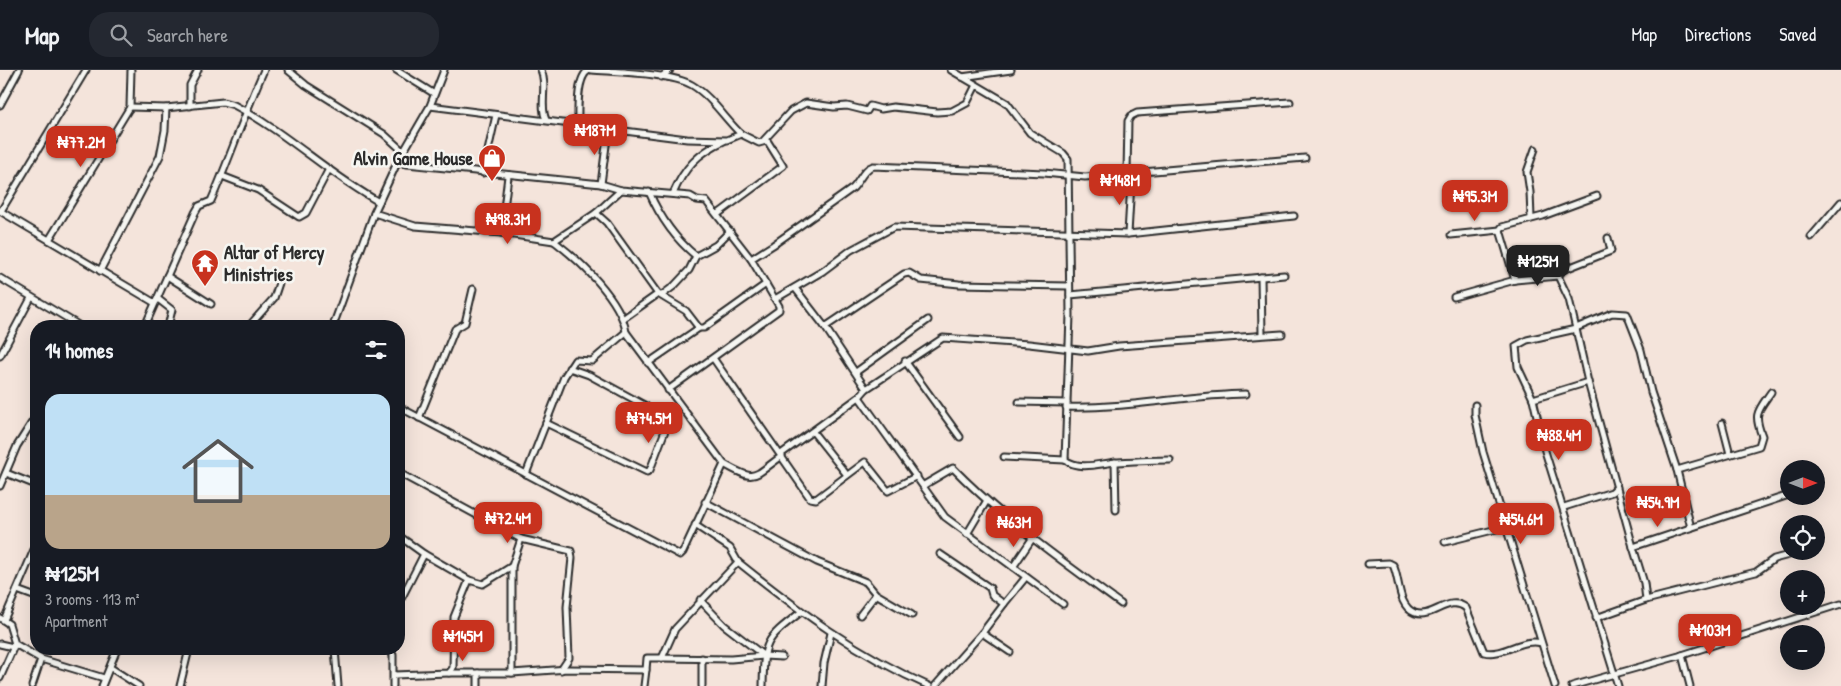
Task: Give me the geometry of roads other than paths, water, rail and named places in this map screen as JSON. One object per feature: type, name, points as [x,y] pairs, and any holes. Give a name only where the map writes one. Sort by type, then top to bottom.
[{"type":"street","points":[[0,105],[19,70]]},
{"type":"street","points":[[86,70],[1,211],[100,272],[172,310],[170,320]]},
{"type":"street","points":[[49,240],[130,107],[131,70]]},
{"type":"street","points":[[190,106],[190,85],[198,70]]},
{"type":"street","points":[[148,320],[198,207],[211,200],[247,113],[256,85],[264,70]]},
{"type":"street","points":[[288,70],[306,85],[384,134],[405,153]]},
{"type":"street","points":[[396,70],[433,93]]},
{"type":"street","points":[[335,320],[374,213],[397,163],[405,153],[430,106],[433,93],[444,70]]},
{"type":"street","points":[[541,70],[545,85],[543,114],[546,120]]},
{"type":"street","points":[[578,125],[578,102],[582,76],[590,70],[619,71],[661,77],[692,85],[719,109],[741,134],[759,143],[766,141]]},
{"type":"street","points":[[661,77],[670,70]]},
{"type":"street","points":[[950,70],[1007,103],[1030,133],[1066,156],[1070,176],[1070,295],[1065,460]]},
{"type":"street","points":[[962,77],[1011,70]]},
{"type":"street","points":[[718,214],[784,166],[764,140],[791,111],[806,103],[834,107],[846,106],[867,111],[870,106],[881,109],[893,107],[943,112],[958,109],[967,103],[976,85]]},
{"type":"street","points":[[130,107],[166,108],[223,102],[234,105],[300,147],[349,185],[379,202]]},
{"type":"street","points":[[1128,234],[1131,182],[1127,173],[1128,121],[1134,114],[1290,102]]},
{"type":"street","points":[[430,106],[546,120],[608,130],[727,140]]},
{"type":"street","points":[[100,272],[160,156],[165,130],[166,108]]},
{"type":"street","points":[[484,173],[496,115]]},
{"type":"street","points":[[601,184],[608,130]]},
{"type":"street","points":[[673,194],[686,168],[715,145],[741,134]]},
{"type":"street","points":[[1531,218],[1530,192],[1526,172],[1535,150]]},
{"type":"street","points":[[750,259],[773,245],[853,188],[860,181],[866,170],[873,166],[1044,173],[1070,176],[1305,158]]},
{"type":"street","points":[[397,163],[508,176],[601,184],[622,190],[673,194],[706,201],[718,214],[750,259],[779,306],[777,314],[668,390]]},
{"type":"street","points":[[222,176],[258,190],[299,217],[306,213],[329,170]]},
{"type":"street","points":[[501,233],[508,176]]},
{"type":"street","points":[[554,241],[596,213],[622,190]]},
{"type":"street","points":[[649,192],[661,218],[678,237],[683,246],[696,256]]},
{"type":"street","points":[[1451,235],[1500,230],[1507,225],[1597,196]]},
{"type":"street","points":[[1811,237],[1841,202]]},
{"type":"street","points":[[374,213],[415,226],[501,233],[554,241],[604,288],[624,318],[626,332],[648,364],[724,464],[746,477],[752,477],[859,397],[866,389],[905,361],[943,338],[1030,344],[1068,351],[1088,352],[1119,346],[1282,334]]},
{"type":"street","points":[[596,213],[607,223],[660,294],[686,311],[699,328]]},
{"type":"street","points":[[775,298],[795,288],[850,250],[894,227],[1128,234],[1294,216]]},
{"type":"street","points":[[1500,230],[1515,280]]},
{"type":"street","points":[[624,318],[674,286],[689,270],[696,256],[716,245],[730,231]]},
{"type":"street","points":[[1454,297],[1515,280],[1558,276],[1570,267],[1611,251],[1608,238]]},
{"type":"street","points":[[825,327],[908,273],[921,280],[959,284],[1070,286]]},
{"type":"street","points":[[1070,295],[1284,275]]},
{"type":"street","points":[[167,276],[211,304]]},
{"type":"street","points":[[1558,276],[1569,299],[1588,382],[1644,583],[1646,600]]},
{"type":"street","points":[[254,320],[274,298],[282,277]]},
{"type":"street","points":[[1261,277],[1262,334]]},
{"type":"street","points":[[0,278],[70,320]]},
{"type":"street","points":[[648,364],[699,328],[704,328],[722,316],[766,284]]},
{"type":"street","points":[[795,288],[825,327],[866,389]]},
{"type":"street","points":[[419,418],[456,329],[465,323],[473,289]]},
{"type":"street","points":[[0,356],[31,298]]},
{"type":"street","points":[[1618,686],[1546,451],[1533,399],[1518,367],[1516,346],[1527,340],[1576,329],[1612,313],[1627,314],[1641,350],[1651,392],[1677,470],[1691,528]]},
{"type":"street","points":[[856,372],[928,320]]},
{"type":"street","points":[[526,474],[564,377],[575,360],[592,361],[626,332]]},
{"type":"street","points":[[713,358],[798,482],[813,499],[865,462],[888,492],[917,476]]},
{"type":"street","points":[[905,361],[960,437]]},
{"type":"street","points":[[570,368],[589,375],[646,406]]},
{"type":"street","points":[[1533,399],[1588,382]]},
{"type":"street","points":[[1677,470],[1758,446],[1762,442],[1762,436],[1756,419],[1757,413],[1771,392]]},
{"type":"street","points":[[1019,402],[1118,407],[1181,397],[1246,394]]},
{"type":"street","points":[[859,397],[924,485],[945,517],[1063,604]]},
{"type":"street","points":[[1475,405],[1474,416],[1483,452],[1555,686]]},
{"type":"street","points":[[405,410],[680,555],[684,552],[705,502],[724,464]]},
{"type":"street","points":[[546,423],[647,472],[656,458],[666,428]]},
{"type":"street","points":[[1722,423],[1730,454]]},
{"type":"street","points":[[0,486],[17,446],[30,425]]},
{"type":"street","points":[[813,432],[847,475]]},
{"type":"street","points":[[1004,457],[1065,460],[1071,464],[1086,466],[1115,462],[1170,460]]},
{"type":"street","points":[[1115,462],[1116,510]]},
{"type":"street","points":[[924,485],[952,468],[986,502],[1032,540],[1121,604]]},
{"type":"street","points":[[6,472],[30,482]]},
{"type":"street","points":[[405,476],[520,539],[571,551],[568,607],[569,658],[561,670]]},
{"type":"street","points":[[1564,507],[1612,492],[1617,487]]},
{"type":"street","points":[[1633,547],[1744,512],[1780,498]]},
{"type":"street","points":[[705,502],[817,562],[866,582],[876,594],[912,615]]},
{"type":"street","points":[[967,534],[986,502]]},
{"type":"street","points":[[695,525],[730,548],[738,562],[831,634],[898,672],[929,686]]},
{"type":"street","points":[[1445,542],[1506,527]]},
{"type":"street","points":[[512,673],[512,566],[520,539]]},
{"type":"street","points":[[405,540],[424,554],[469,580],[483,584],[512,566]]},
{"type":"street","points":[[1013,567],[1032,540]]},
{"type":"street","points":[[405,591],[424,554]]},
{"type":"street","points":[[940,554],[990,588],[992,595],[1004,604]]},
{"type":"street","points":[[1596,618],[1646,600],[1756,572],[1774,559],[1780,557]]},
{"type":"street","points":[[0,678],[14,646],[9,624],[2,619],[18,590],[30,560]]},
{"type":"street","points":[[662,658],[674,629],[738,562]]},
{"type":"street","points":[[1368,564],[1389,563],[1393,565],[1401,595],[1410,610],[1415,613],[1426,612],[1452,603],[1461,604],[1466,608],[1484,652],[1511,650],[1531,642],[1541,643]]},
{"type":"street","points":[[935,686],[982,633],[1026,577]]},
{"type":"street","points":[[449,673],[452,668],[454,617],[469,580]]},
{"type":"street","points":[[18,590],[30,595]]},
{"type":"street","points":[[860,615],[876,594]]},
{"type":"street","points":[[700,600],[724,625],[764,656]]},
{"type":"street","points":[[1572,686],[1682,655],[1841,604]]},
{"type":"street","points":[[764,686],[764,656],[767,642],[778,630],[801,612]]},
{"type":"street","points":[[982,633],[1010,652]]},
{"type":"street","points":[[822,686],[824,663],[831,634]]},
{"type":"street","points":[[0,644],[14,646],[30,654]]},
{"type":"street","points":[[33,655],[104,678]]},
{"type":"street","points":[[102,686],[115,655]]},
{"type":"street","points":[[180,686],[188,655]]},
{"type":"street","points":[[335,655],[338,686]]},
{"type":"street","points":[[393,686],[394,655]]},
{"type":"street","points":[[1682,655],[1690,686]]},
{"type":"street","points":[[644,686],[647,658],[731,659],[782,656]]},
{"type":"street","points":[[702,658],[702,686]]},
{"type":"street","points":[[32,686],[41,659]]},
{"type":"street","points":[[111,668],[139,686]]},
{"type":"street","points":[[394,675],[512,673],[561,670],[646,670]]},
{"type":"street","points":[[478,673],[478,686]]},
{"type":"place","name":"Alvin Game House","points":[[492,182]]},
{"type":"place","name":"Altar of Mercy Ministries","points":[[205,287]]}]
